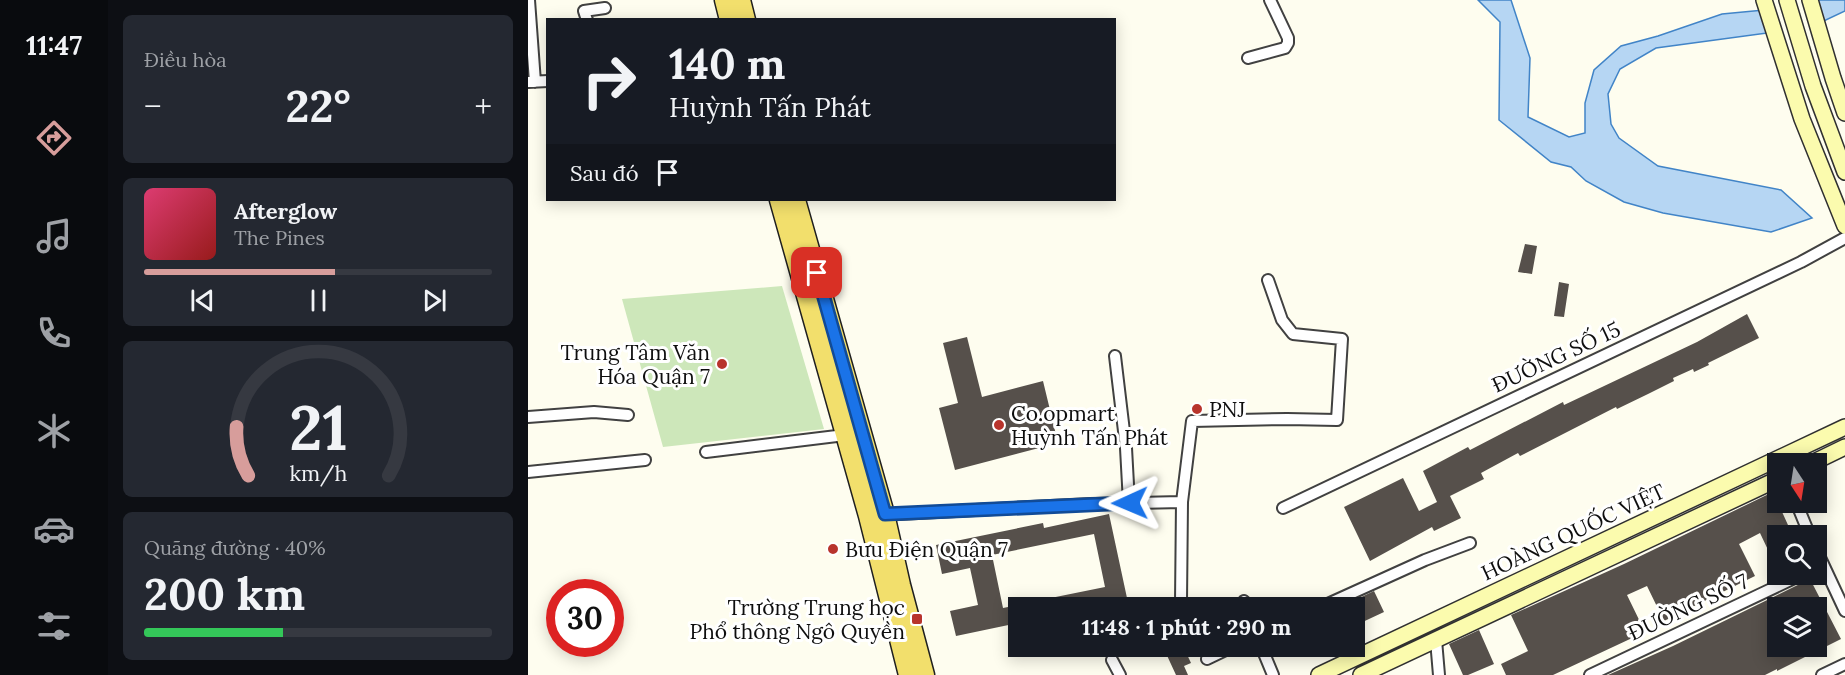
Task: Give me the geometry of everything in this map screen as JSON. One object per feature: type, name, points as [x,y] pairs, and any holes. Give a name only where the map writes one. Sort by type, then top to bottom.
[{"type":"main road","points":[[724,0],[728,18]]},
{"type":"main road","points":[[741,0],[746,18]]},
{"type":"main road","points":[[1787,0],[1822,110],[1845,172]]},
{"type":"main road","points":[[1810,0],[1845,113]]},
{"type":"main road","points":[[1765,3],[1802,120],[1845,226]]},
{"type":"main road","points":[[779,201],[845,435],[877,515],[901,585],[925,675]]},
{"type":"main road","points":[[796,201],[877,515],[908,675]]},
{"type":"main road","name":"HOÀNG QUỐC VIỆT","points":[[1794,453],[1845,427]]},
{"type":"main road","points":[[1827,456],[1845,447]]},
{"type":"main road","name":"HOÀNG QUỐC VIỆT","points":[[1319,675],[1767,466]]},
{"type":"main road","name":"HOÀNG QUỐC VIỆT","points":[[1361,675],[1767,484]]},
{"type":"street","points":[[529,0],[532,82]]},
{"type":"street","points":[[1248,58],[1286,48],[1288,43],[1288,38],[1270,0]]},
{"type":"street","points":[[586,18],[584,11],[605,8]]},
{"type":"street","name":"ĐƯỜNG SỐ 15","points":[[1283,508],[1801,262],[1845,238]]},
{"type":"street","points":[[1180,597],[1182,502],[1193,421],[1337,420],[1342,339],[1293,334],[1282,320],[1268,280]]},
{"type":"street","points":[[1115,356],[1130,503]]},
{"type":"street","points":[[528,417],[594,412],[628,415]]},
{"type":"street","points":[[706,452],[845,435]]},
{"type":"street","points":[[528,472],[645,460]]},
{"type":"street","points":[[877,515],[1182,502]]},
{"type":"street","points":[[1343,597],[1425,560],[1470,543]]},
{"type":"street","points":[[1827,579],[1845,611]]},
{"type":"street","name":"ĐƯỜNG SỐ 7","points":[[1590,675],[1780,585]]},
{"type":"street","points":[[1436,640],[1439,675]]},
{"type":"street","points":[[1266,657],[1273,675]]},
{"type":"street","points":[[1112,660],[1120,675]]},
{"type":"street","points":[[1822,675],[1845,664]]},
{"type":"green space","name":"Trung Tâm Văn Hóa Quận 7","points":[[782,286],[824,429],[663,447],[622,299]]},
{"type":"water","points":[[1478,0],[1511,0],[1530,58],[1528,117],[1569,137],[1585,133],[1585,103],[1594,70],[1621,46],[1722,14],[1806,6],[1818,0],[1845,0],[1845,11],[1811,27],[1656,48],[1620,69],[1608,94],[1611,124],[1619,138],[1658,166],[1781,190],[1812,218],[1771,232],[1663,213],[1624,202],[1586,181],[1571,167],[1551,162],[1499,120],[1500,22]]},
{"type":"pier","points":[[1806,3],[1812,30],[1767,37],[1759,9],[1768,6]]},
{"type":"building","points":[[1525,244],[1537,246],[1532,274],[1518,272]]},
{"type":"building","points":[[1559,282],[1569,284],[1564,317],[1554,316]]},
{"type":"building","points":[[1747,314],[1759,338],[1708,363],[1709,365],[1673,378],[1674,381],[1648,394],[1617,409],[1616,407],[1520,456],[1518,453],[1481,473],[1484,479],[1450,496],[1461,518],[1434,531],[1432,527],[1370,561],[1344,507],[1403,478],[1419,511],[1437,502],[1423,471],[1468,447],[1470,450],[1563,402],[1564,405],[1697,342]]},
{"type":"building","name":"Co.opmart Huỳnh Tấn Phát","points":[[967,337],[982,397],[1043,381],[1058,443],[955,470],[939,408],[958,403],[943,343]]},
{"type":"building","points":[[1767,495],[1767,513],[1783,513],[1788,525],[1767,525],[1767,548],[1760,533],[1739,544],[1755,576],[1664,621],[1647,586],[1627,595],[1645,632],[1553,675],[1506,675],[1501,664],[1528,651],[1511,615],[1624,564]]},
{"type":"building","points":[[1109,514],[1127,597],[1056,597],[1105,587],[1094,534],[992,555],[1003,608],[1008,607],[1008,625],[956,636],[950,611],[978,605],[970,568],[942,574],[936,545],[1043,523],[1044,528]]},
{"type":"building","points":[[1798,585],[1813,585],[1819,597],[1773,597]]},
{"type":"building","points":[[1374,591],[1384,612],[1365,621],[1365,597],[1361,597]]},
{"type":"building","points":[[1767,600],[1767,657],[1805,657],[1765,675],[1608,675]]},
{"type":"building","points":[[1827,612],[1841,639],[1827,646]]},
{"type":"building","points":[[1479,630],[1494,664],[1463,675],[1449,644]]},
{"type":"building","points":[[1168,657],[1188,657],[1191,663],[1184,666],[1188,675],[1176,675]]},
{"type":"place","name":"Trung Tâm Văn Hóa Quận 7","points":[[722,364]]},
{"type":"place","name":"PNJ","points":[[1197,409]]},
{"type":"place","name":"Co.opmart Huỳnh Tấn Phát","points":[[999,425]]},
{"type":"place","name":"Bưu Điện Quận 7","points":[[833,549]]},
{"type":"place","name":"Trường Trung học Phổ thông Ngô Quyền","points":[[917,619]]},
{"type":"route","points":[[817,273],[885,514],[1130,503]]}]
